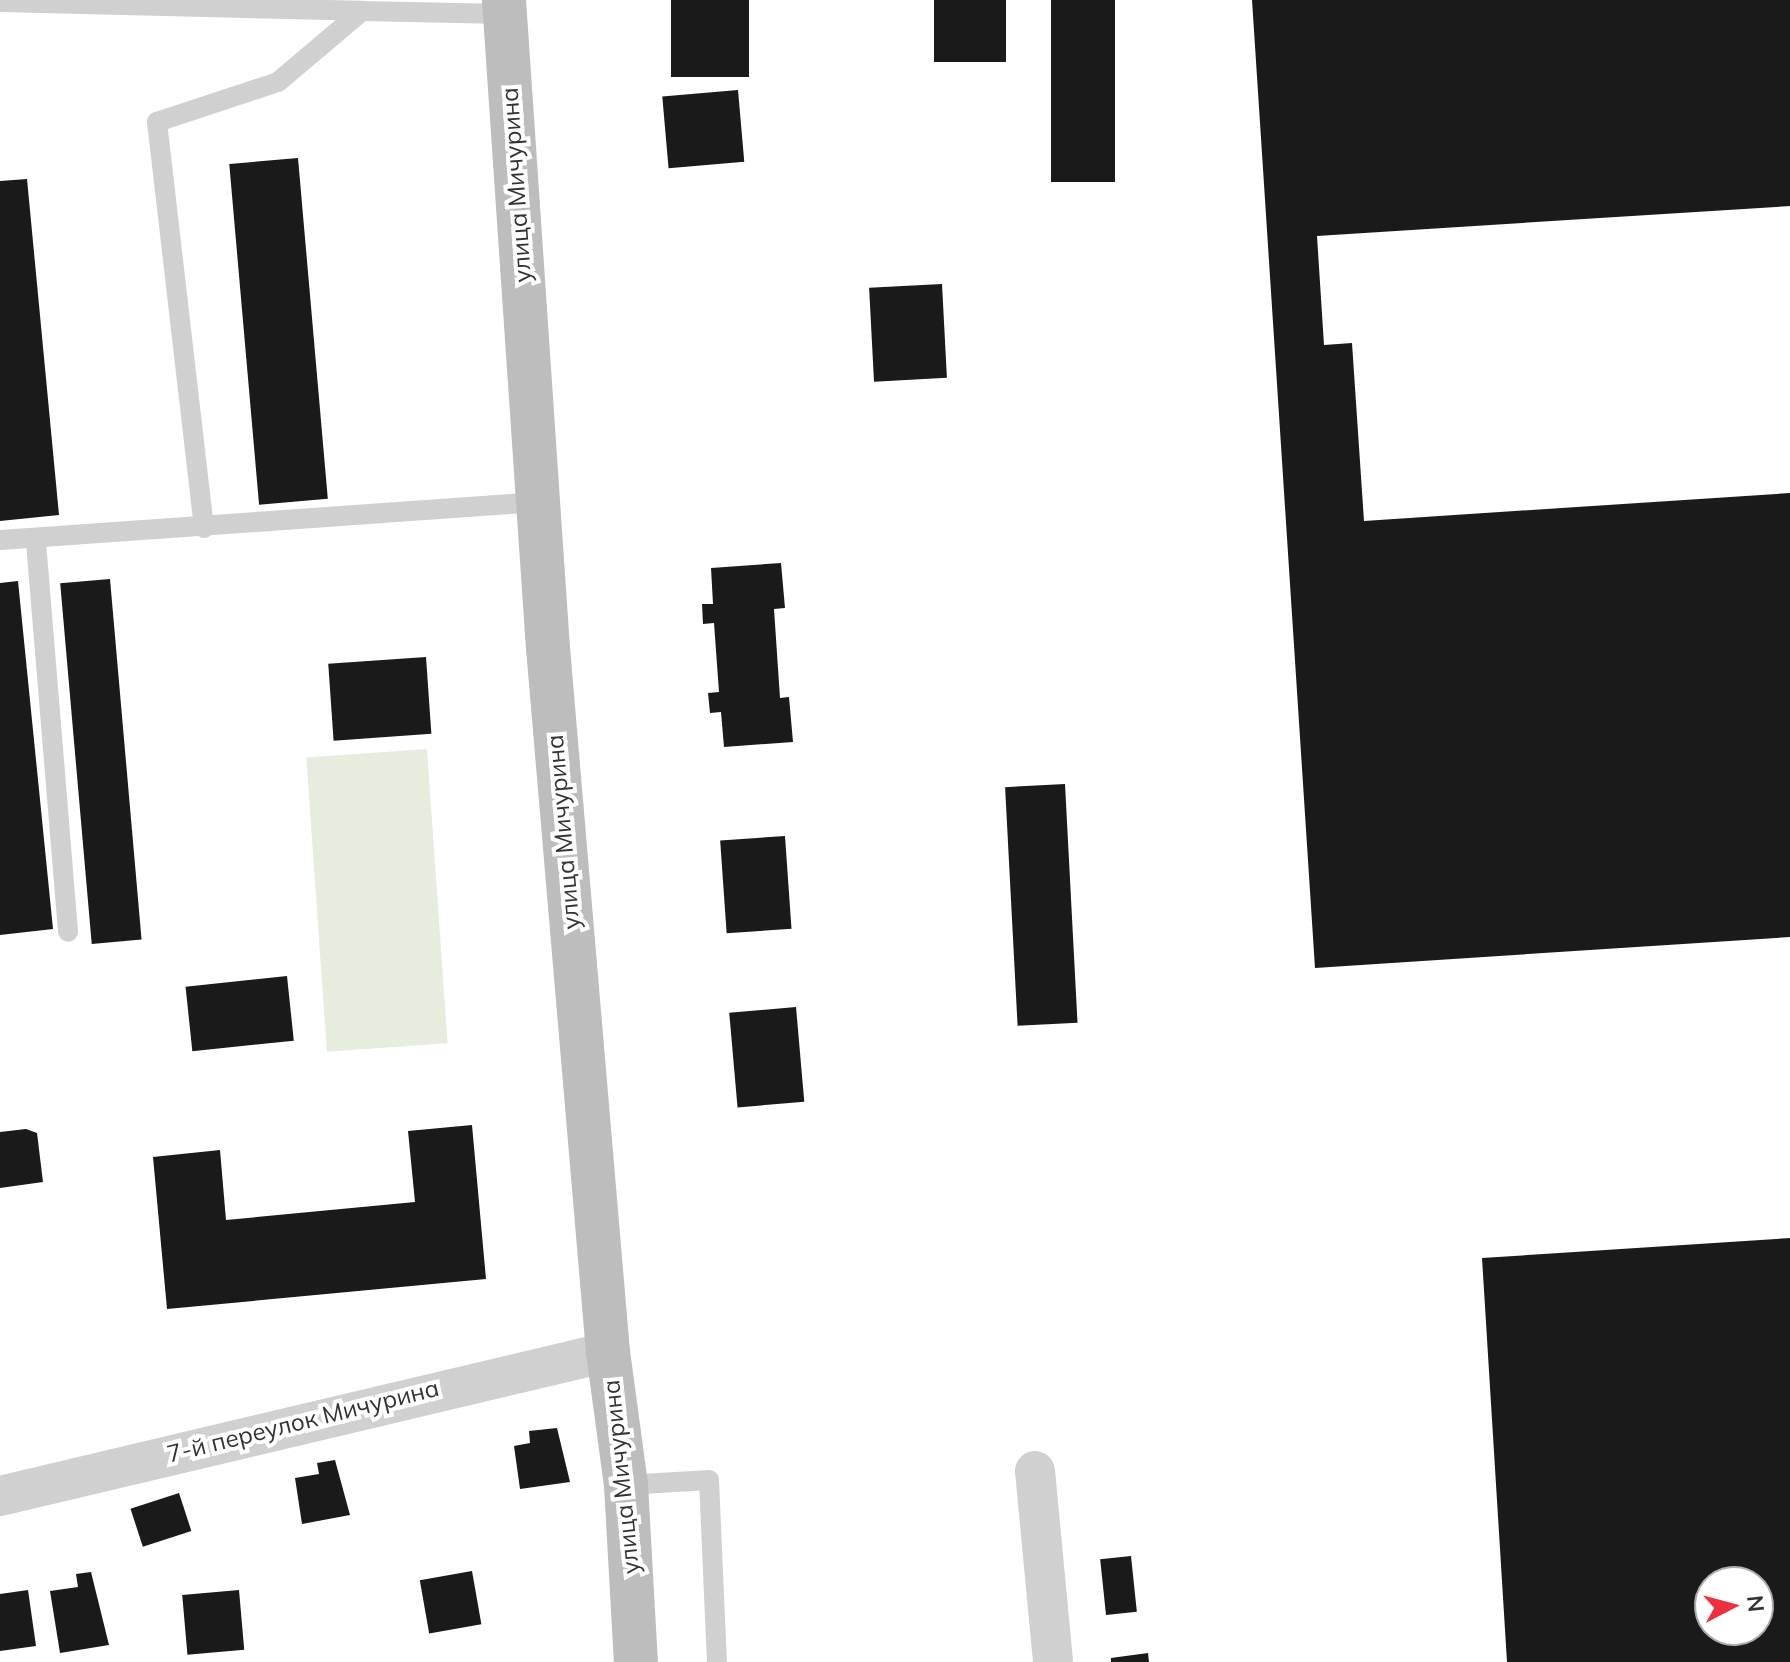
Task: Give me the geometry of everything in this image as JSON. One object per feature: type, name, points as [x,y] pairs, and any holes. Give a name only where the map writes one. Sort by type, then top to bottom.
[{"type":"main road","name":"улица Мичурина","points":[[504,7],[539,502],[608,1352],[626,1485],[636,1662]]},
{"type":"street","name":"7-й переулок Мичурина","points":[[0,1496],[608,1352]]},
{"type":"street","points":[[1035,1471],[1053,1662]]},
{"type":"lane","points":[[0,2],[281,5],[362,11],[393,6],[504,7]]},
{"type":"lane","points":[[204,528],[157,122],[278,82],[362,11]]},
{"type":"lane","points":[[0,540],[36,542],[539,502]]},
{"type":"lane","points":[[36,542],[68,932]]},
{"type":"lane","points":[[626,1485],[709,1480],[717,1662]]},
{"type":"shaded area","points":[[427,749],[448,1043],[327,1052],[306,757]]},
{"type":"building","points":[[671,0],[749,0],[749,77],[671,77]]},
{"type":"building","points":[[934,0],[1006,0],[1006,62],[934,62]]},
{"type":"building","points":[[1051,0],[1115,0],[1115,182],[1051,182]]},
{"type":"building","points":[[1252,0],[1790,0],[1790,206],[1317,236],[1324,345],[1352,343],[1364,521],[1790,493],[1790,937],[1315,968]]},
{"type":"building","points":[[738,90],[744,162],[669,168],[662,97]]},
{"type":"building","points":[[298,158],[328,499],[259,505],[229,164]]},
{"type":"building","points":[[27,179],[59,515],[0,521],[0,181]]},
{"type":"building","points":[[942,284],[947,378],[874,382],[869,288]]},
{"type":"building","points":[[781,563],[785,608],[774,609],[780,698],[789,697],[793,742],[724,747],[721,712],[710,713],[708,693],[719,692],[714,623],[703,624],[702,604],[713,604],[711,568]]},
{"type":"building","points":[[110,579],[142,940],[92,944],[60,583]]},
{"type":"building","points":[[18,581],[53,929],[0,935],[0,583]]},
{"type":"building","points":[[426,657],[431,734],[334,741],[328,664]]},
{"type":"building","points":[[1065,784],[1078,1023],[1018,1026],[1005,787]]},
{"type":"building","points":[[785,836],[791,929],[727,933],[720,841]]},
{"type":"building","points":[[287,976],[294,1041],[192,1051],[186,987]]},
{"type":"building","points":[[796,1007],[804,1102],[738,1107],[729,1013]]},
{"type":"building","points":[[472,1125],[486,1279],[167,1309],[153,1157],[220,1150],[226,1220],[415,1202],[408,1131]]},
{"type":"building","points":[[26,1129],[37,1133],[43,1182],[0,1188],[0,1132]]},
{"type":"building","points":[[1790,1238],[1790,1662],[1507,1662],[1482,1258]]},
{"type":"building","points":[[557,1428],[570,1482],[520,1489],[514,1446],[530,1443],[529,1431]]},
{"type":"building","points":[[335,1460],[350,1515],[302,1524],[295,1478],[319,1474],[317,1463]]},
{"type":"building","points":[[179,1493],[191,1531],[143,1547],[130,1509]]},
{"type":"building","points":[[1131,1556],[1137,1612],[1106,1615],[1100,1559]]},
{"type":"building","points":[[472,1571],[481,1624],[429,1633],[420,1580]]},
{"type":"building","points":[[91,1572],[109,1645],[60,1653],[50,1591],[78,1587],[76,1574]]},
{"type":"building","points":[[28,1590],[36,1646],[0,1651],[0,1594]]},
{"type":"building","points":[[239,1590],[244,1650],[187,1655],[182,1595]]},
{"type":"building","points":[[1148,1653],[1149,1662],[1111,1662],[1111,1658]]}]
